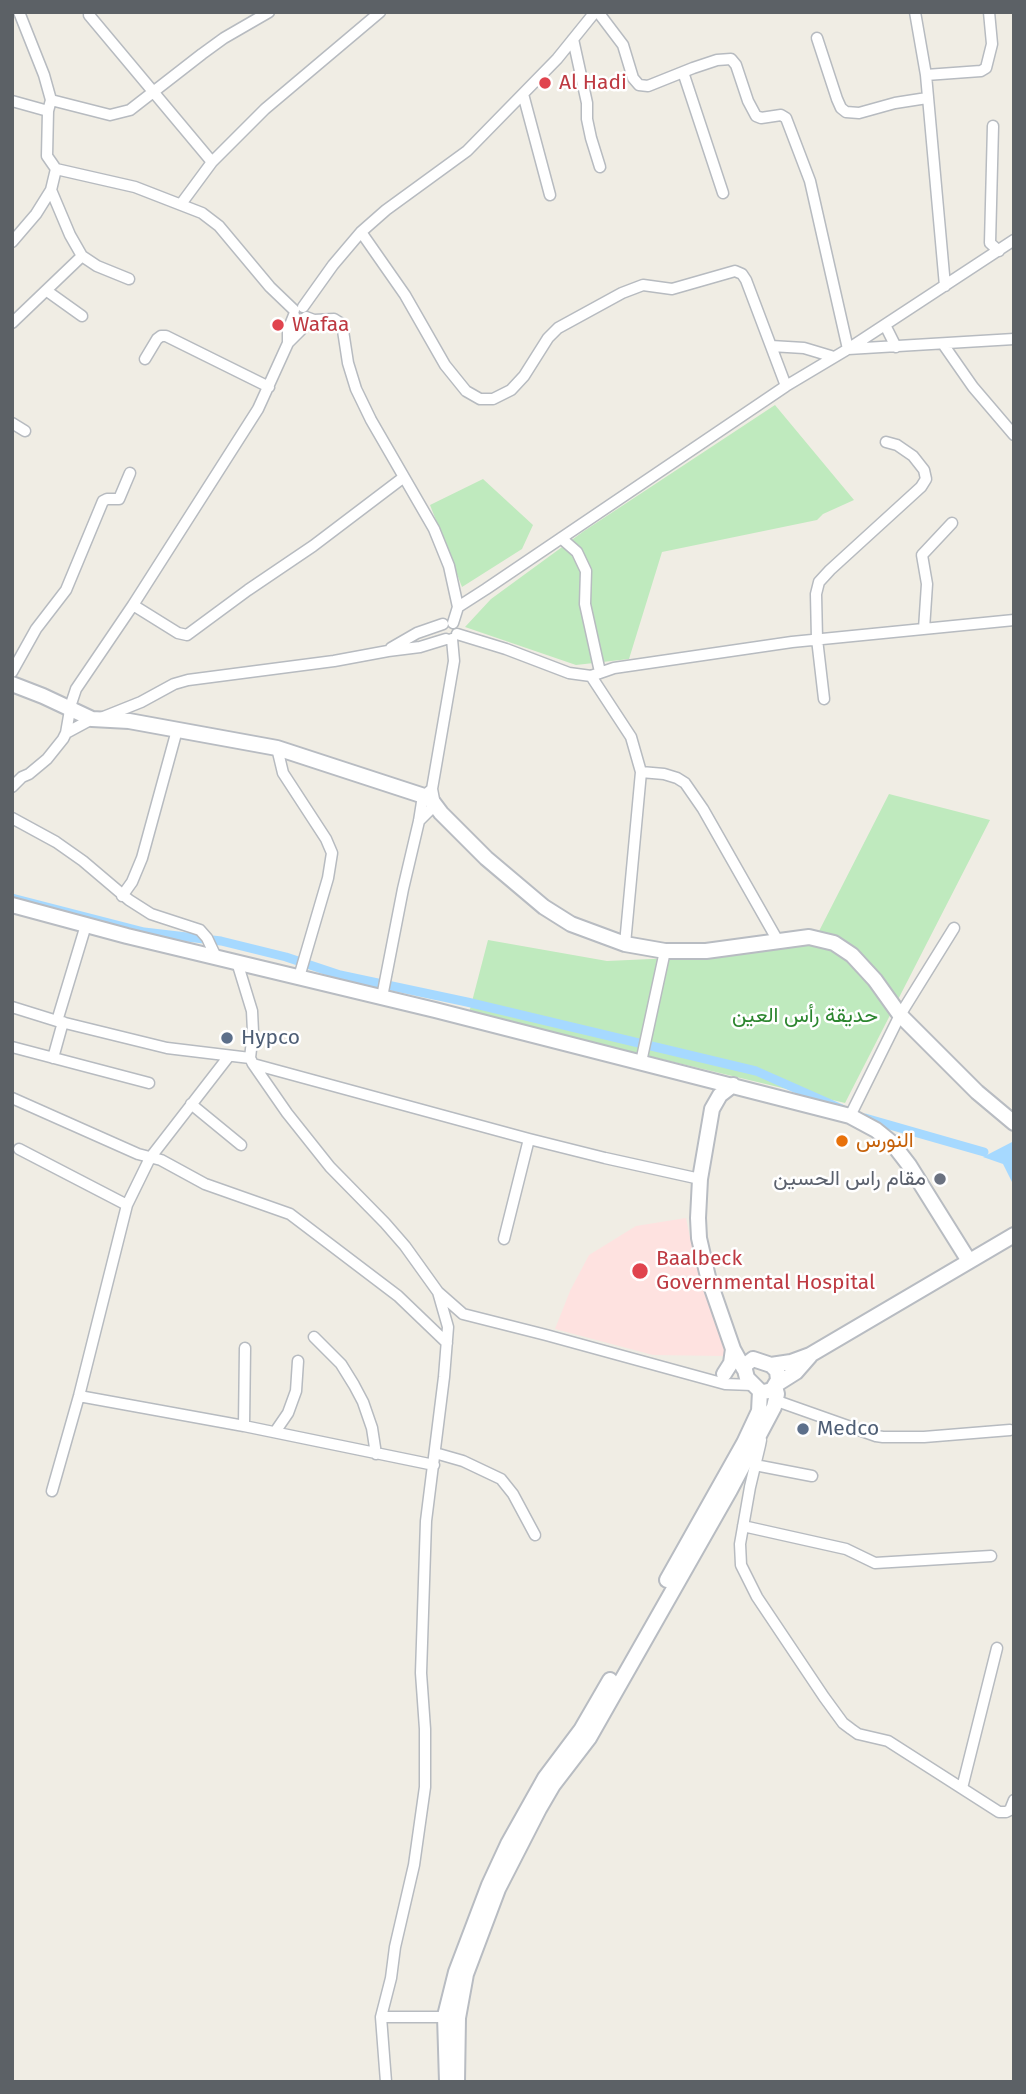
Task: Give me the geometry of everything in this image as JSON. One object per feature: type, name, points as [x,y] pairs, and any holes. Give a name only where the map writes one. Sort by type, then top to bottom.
[{"type":"street","points":[[12,243],[36,214],[51,190],[55,169],[47,156],[48,111],[51,100],[19,12]]},
{"type":"street","points":[[51,100],[116,115],[130,110],[224,38],[269,12]]},
{"type":"street","points":[[181,204],[212,162],[265,109],[380,12]]},
{"type":"street","points":[[12,787],[22,776],[29,774],[47,759],[66,733],[76,688],[248,426],[288,343],[300,330],[301,313],[333,265],[386,210],[467,151],[597,12],[623,45],[633,78],[639,85],[648,86],[717,60],[733,60],[754,113],[761,118],[781,115],[786,118],[810,181],[848,349]]},
{"type":"street","points":[[915,12],[926,75],[945,286]]},
{"type":"street","points":[[926,75],[981,71],[986,68],[992,44],[989,12]]},
{"type":"street","points":[[89,15],[212,162]]},
{"type":"street","points":[[817,38],[837,99],[846,112],[859,113],[895,103],[928,98]]},
{"type":"street","points":[[573,39],[587,103],[591,138],[600,167]]},
{"type":"street","points":[[684,72],[723,193]]},
{"type":"street","points":[[523,94],[550,195]]},
{"type":"street","points":[[12,101],[48,111]]},
{"type":"street","points":[[993,126],[990,243],[999,251]]},
{"type":"street","points":[[55,169],[135,187],[202,213],[219,226],[270,287],[301,313],[316,313],[342,324],[348,363],[356,388],[371,420],[434,530],[454,581],[458,607]]},
{"type":"street","points":[[51,190],[82,256],[97,266],[129,279]]},
{"type":"street","points":[[362,232],[405,295],[445,365],[466,391],[480,399],[493,399],[511,390],[558,328],[622,293],[643,285],[672,289],[732,271],[740,272],[746,280],[786,386]]},
{"type":"street","points":[[1014,240],[886,325],[786,386],[458,607],[441,634],[506,649],[569,673],[596,674],[614,668],[817,639],[1014,620]]},
{"type":"street","points":[[12,323],[82,256]]},
{"type":"street","points":[[47,292],[82,316]]},
{"type":"street","points":[[886,325],[896,347]]},
{"type":"street","points":[[145,359],[157,339],[166,336],[269,387]]},
{"type":"street","points":[[848,349],[1014,339]]},
{"type":"street","points":[[943,344],[973,387],[1014,435]]},
{"type":"street","points":[[771,346],[804,348],[834,357]]},
{"type":"street","points":[[12,423],[25,431]]},
{"type":"street","points":[[824,699],[817,639],[816,594],[819,582],[921,487],[926,479],[913,456],[897,445],[886,442]]},
{"type":"street","points":[[12,672],[36,629],[66,590],[103,501],[119,499],[130,473]]},
{"type":"street","points":[[133,605],[178,633],[187,635],[404,477]]},
{"type":"street","points":[[924,629],[927,576],[922,555],[952,523]]},
{"type":"street","points":[[561,538],[577,552],[586,571],[585,604],[596,674],[631,737],[641,772],[625,944]]},
{"type":"street","points":[[383,992],[402,889],[419,821],[429,801],[454,661],[452,637],[458,628],[448,624],[417,633],[388,650]]},
{"type":"street","points":[[66,733],[188,680],[291,668],[388,650],[420,647],[452,637]]},
{"type":"street","points":[[12,684],[94,719],[129,721],[277,748],[429,801],[486,858],[544,907],[571,923],[625,944],[665,951],[706,951],[809,937],[824,940],[844,949],[860,963],[897,1020],[1014,1122]]},
{"type":"street","points":[[122,896],[132,882],[142,858],[177,730]]},
{"type":"street","points":[[277,748],[283,773],[326,839],[332,853],[328,878],[302,967]]},
{"type":"street","points":[[283,773],[293,752]]},
{"type":"street","points":[[641,772],[664,774],[685,783],[703,809],[778,941]]},
{"type":"street","points":[[12,818],[56,842],[83,861],[122,896],[151,914],[200,930],[216,957]]},
{"type":"street","points":[[12,905],[237,962],[302,967],[383,992],[642,1058],[698,1077],[850,1116],[876,1130],[892,1143],[969,1261]]},
{"type":"street","points":[[53,1058],[86,925]]},
{"type":"street","points":[[850,1116],[897,1020],[954,928]]},
{"type":"street","points":[[642,1058],[665,951]]},
{"type":"street","points":[[237,962],[252,1011],[252,1061],[287,1113],[330,1167],[391,1231],[438,1292],[463,1314],[768,1392],[776,1390],[810,1355]]},
{"type":"street","points":[[12,1007],[60,1022],[167,1048],[252,1061],[529,1139],[700,1179]]},
{"type":"street","points":[[12,1047],[149,1083]]},
{"type":"street","points":[[52,1491],[127,1205],[150,1158],[229,1056]]},
{"type":"street","points":[[698,1077],[708,1091],[712,1109]]},
{"type":"street","points":[[733,1085],[720,1095],[712,1109],[700,1179],[698,1218],[703,1258],[731,1342],[745,1375],[756,1388],[759,1411],[754,1435]]},
{"type":"street","points":[[12,1098],[165,1163],[214,1188],[290,1214],[398,1296],[447,1343]]},
{"type":"street","points":[[191,1104],[241,1145]]},
{"type":"street","points":[[504,1239],[529,1139]]},
{"type":"street","points":[[19,1149],[127,1205]]},
{"type":"street","points":[[744,1369],[749,1360],[791,1362],[810,1355],[1014,1235]]},
{"type":"street","points":[[386,2082],[381,2017],[414,1865],[425,1787],[421,1673],[426,1521],[448,1327],[438,1292]]},
{"type":"street","points":[[448,1327],[463,1314]]},
{"type":"street","points":[[314,1336],[341,1364],[363,1402],[372,1428],[376,1454]]},
{"type":"street","points":[[447,2082],[452,2017],[478,1939],[517,1849],[553,1785],[589,1738],[776,1390],[778,1376],[764,1362],[731,1342]]},
{"type":"street","points":[[720,1378],[731,1363],[731,1342]]},
{"type":"street","points":[[244,1426],[245,1348]]},
{"type":"street","points":[[275,1432],[288,1412],[296,1391],[298,1361]]},
{"type":"street","points":[[720,1378],[733,1370],[744,1369]]},
{"type":"street","points":[[776,1390],[876,1436],[924,1437],[1010,1430]]},
{"type":"street","points":[[79,1396],[434,1465]]},
{"type":"street","points":[[754,1435],[761,1440],[761,1446],[743,1526],[739,1554],[741,1565],[757,1597],[844,1723],[858,1734],[888,1741],[999,1812],[1010,1810],[1014,1800]]},
{"type":"street","points":[[435,1453],[463,1461],[500,1479],[513,1494],[535,1535]]},
{"type":"street","points":[[755,1465],[812,1476]]},
{"type":"street","points":[[743,1526],[845,1549],[875,1563],[991,1556]]},
{"type":"street","points":[[961,1788],[998,1648]]},
{"type":"street","points":[[381,2017],[452,2017]]},
{"type":"street","points":[[452,2017],[457,2082]]},
{"type":"shaded area","name":"Baalbeck Governmental Hospital","points":[[686,1218],[724,1348],[724,1356],[653,1355],[555,1329],[570,1291],[589,1255],[636,1226]]},
{"type":"green space","points":[[775,405],[854,500],[823,514],[817,520],[662,552],[629,659],[576,665],[465,627],[491,599],[584,531]]},
{"type":"green space","points":[[483,479],[533,525],[522,549],[462,587],[430,505]]},
{"type":"green space","name":"حديقة رأس العين","points":[[889,794],[990,820],[845,1103],[469,1013],[488,940],[607,961],[718,956],[816,937]]},
{"type":"water","points":[[1014,1141],[1014,1186],[1003,1164],[983,1157]]},
{"type":"waterway","points":[[12,898],[144,932],[221,941],[286,957],[340,975],[467,1002],[756,1071],[842,1109]]},
{"type":"waterway","points":[[865,1118],[984,1152]]},
{"type":"place","name":"Al Hadi","points":[[545,83]]},
{"type":"place","name":"Wafaa","points":[[278,325]]},
{"type":"place","name":"Hypco","points":[[227,1038]]},
{"type":"place","name":"النورس","points":[[842,1141]]},
{"type":"place","name":"مقام راس الحسين","points":[[940,1179]]},
{"type":"place","name":"Baalbeck Governmental Hospital","points":[[640,1271]]},
{"type":"place","name":"Medco","points":[[803,1429]]}]
